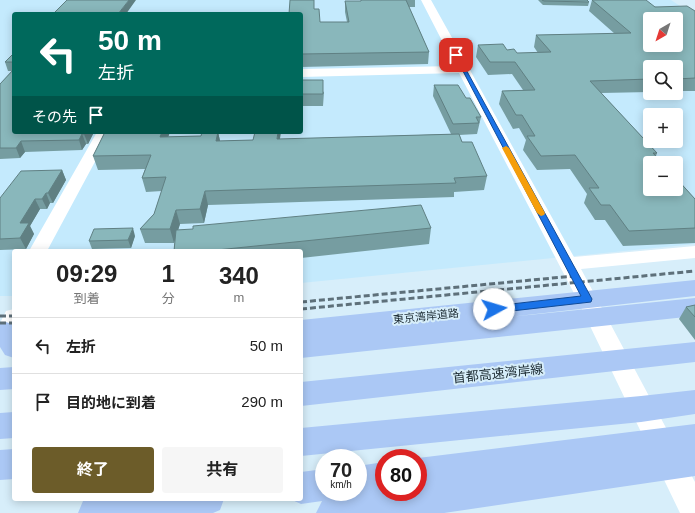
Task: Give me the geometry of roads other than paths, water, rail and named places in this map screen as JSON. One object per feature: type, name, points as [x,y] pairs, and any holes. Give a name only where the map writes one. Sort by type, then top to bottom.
[{"type":"highway","name":"東京湾岸道路","points":[[303,342],[587,299],[695,288]]},
{"type":"highway","name":"東京湾岸道路","points":[[303,342],[695,307]]},
{"type":"highway","name":"首都高速湾岸線","points":[[303,394],[695,352]]},
{"type":"highway","points":[[0,359],[12,357]]},
{"type":"highway","points":[[0,379],[12,378]]},
{"type":"highway","points":[[303,442],[695,402]]},
{"type":"highway","points":[[0,426],[12,425]]},
{"type":"highway","points":[[427,472],[695,438]]},
{"type":"highway","points":[[333,513],[684,463]]},
{"type":"highway","points":[[0,465],[12,464]]},
{"type":"highway","points":[[303,488],[315,486]]},
{"type":"highway","points":[[95,513],[191,501]]},
{"type":"street","points":[[426,0],[587,299],[684,463],[693,505]]},
{"type":"street","points":[[303,73],[463,69]]},
{"type":"street","points":[[39,249],[103,134]]},
{"type":"street","points":[[568,264],[695,252]]},
{"type":"railway","points":[[303,309],[695,271]]},
{"type":"railway","points":[[303,302],[574,276]]},
{"type":"railway","points":[[0,316],[12,316]]},
{"type":"railway","points":[[0,323],[12,323]]}]
